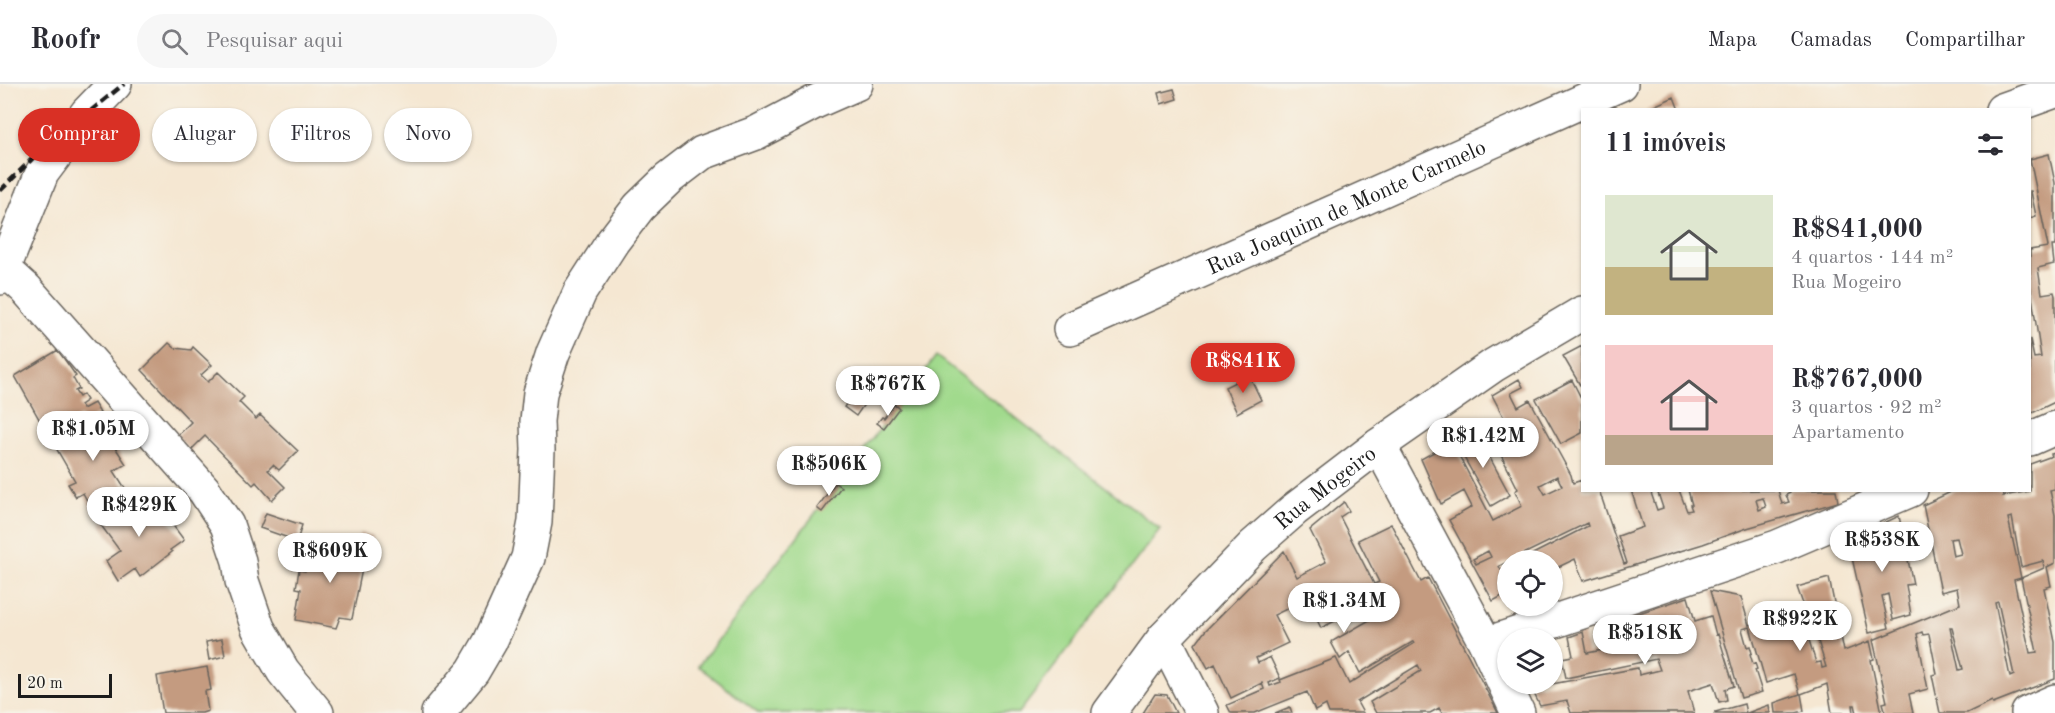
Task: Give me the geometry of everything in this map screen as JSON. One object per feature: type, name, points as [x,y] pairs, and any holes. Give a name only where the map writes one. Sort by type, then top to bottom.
[{"type":"street","points":[[115,84],[87,113],[42,173],[2,274],[26,289],[204,490],[226,525],[258,628],[283,671],[317,713]]},
{"type":"street","points":[[438,713],[473,671],[490,642],[528,558],[535,522],[537,421],[540,393],[567,319],[580,292],[613,241],[639,207],[668,179],[702,153],[756,133],[815,102],[856,84]]},
{"type":"street","name":"Rua Joaquim de Monte Carmelo","points":[[1070,329],[1620,84]]},
{"type":"street","points":[[2014,98],[2055,91]]},
{"type":"street","name":"Rua Mogeiro","points":[[1109,713],[1164,638],[1294,510],[1378,445],[1494,365],[1581,314]]},
{"type":"street","points":[[2031,439],[2055,428]]},
{"type":"street","points":[[1378,445],[1486,644],[1518,713]]},
{"type":"street","points":[[1486,644],[1777,547],[1906,492]]},
{"type":"street","points":[[1164,638],[1202,713]]},
{"type":"street","points":[[2028,713],[2055,701]]},
{"type":"green space","points":[[936,356],[1160,529],[1019,713],[759,713],[698,666]]},
{"type":"building","points":[[1174,89],[1177,99],[1161,104],[1158,93]]},
{"type":"building","points":[[1674,97],[1678,108],[1649,108]]},
{"type":"building","points":[[2049,154],[2055,183],[2055,246],[2052,246],[2054,264],[2038,268],[2042,294],[2054,292],[2055,296],[2055,402],[2031,414],[2031,344],[2034,358],[2041,357],[2031,291],[2031,250],[2048,247],[2031,159]]},
{"type":"building","points":[[2031,191],[2036,216],[2031,218]]},
{"type":"building","points":[[169,343],[175,348],[191,350],[193,347],[212,365],[201,375],[208,382],[218,372],[244,397],[239,402],[256,419],[260,415],[298,451],[279,470],[273,465],[268,470],[285,487],[272,500],[256,482],[253,485],[205,436],[190,451],[177,436],[191,422],[142,370]]},
{"type":"building","points":[[1581,347],[1581,384],[1580,385],[1563,356]]},
{"type":"building","points":[[58,350],[76,376],[73,378],[79,389],[75,391],[79,397],[83,394],[87,400],[80,405],[83,409],[94,403],[100,413],[84,422],[81,416],[48,435],[15,376]]},
{"type":"building","points":[[1249,375],[1261,400],[1237,413],[1225,387]]},
{"type":"building","points":[[1519,379],[1523,387],[1511,393],[1518,407],[1530,400],[1571,475],[1573,483],[1581,480],[1581,492],[1600,492],[1624,564],[1627,563],[1618,536],[1643,527],[1632,492],[1651,492],[1657,510],[1663,508],[1658,492],[1680,492],[1687,511],[1692,510],[1689,492],[1779,492],[1782,504],[1789,502],[1786,495],[1790,492],[1836,492],[1838,502],[1747,528],[1583,581],[1575,559],[1563,565],[1563,550],[1541,550],[1588,526],[1587,523],[1532,550],[1497,550],[1497,599],[1493,601],[1449,520],[1472,507],[1464,491],[1441,504],[1421,459],[1452,442],[1493,521],[1522,506],[1515,491],[1518,489],[1488,429],[1505,420],[1492,395]],"holes":[[[1557,476],[1562,486],[1545,494],[1540,485]],[[1763,498],[1766,507],[1759,510],[1756,500]],[[1488,551],[1491,557],[1476,564],[1473,559]]]},
{"type":"building","points":[[1572,380],[1581,398],[1581,434],[1561,444],[1536,399]]},
{"type":"building","points":[[853,395],[865,403],[856,416],[844,407]]},
{"type":"building","points":[[895,404],[899,408],[884,428],[877,423]]},
{"type":"building","points":[[114,418],[125,437],[113,444],[126,464],[114,471],[125,488],[91,508],[83,493],[76,497],[68,484],[75,481],[52,441],[72,429],[79,438]]},
{"type":"building","points":[[1476,432],[1510,495],[1491,506],[1456,443]]},
{"type":"building","points":[[2055,453],[2055,489],[2050,490],[2055,515],[2055,563],[2047,567],[2051,586],[2044,588],[2055,642],[2055,679],[1993,703],[1992,701],[1967,713],[1940,713],[1932,675],[1937,674],[1929,634],[1923,635],[1922,632],[1917,634],[1928,689],[1909,694],[1913,713],[1886,713],[1883,703],[1887,702],[1873,640],[1960,604],[1957,588],[1941,592],[1923,505],[1951,492],[2002,492],[2003,496],[2031,492],[2031,464],[2052,456],[2051,454]],"holes":[[[2012,517],[2021,567],[2043,561],[2044,568],[2021,578],[2008,518]],[[1957,538],[1961,554],[1953,556],[1950,539]],[[2021,578],[2037,652],[2030,653],[2014,580]],[[1998,602],[2014,675],[2010,677],[1995,603]],[[1950,628],[1952,628],[1963,669],[1959,670]]]},
{"type":"building","points":[[835,483],[841,487],[822,512],[817,508]]},
{"type":"building","points":[[139,494],[153,512],[160,508],[184,540],[140,577],[135,569],[118,581],[106,561],[120,551],[100,524]]},
{"type":"building","points":[[1344,502],[1349,511],[1340,517],[1374,584],[1379,582],[1358,540],[1391,524],[1421,582],[1428,578],[1498,713],[1442,713],[1439,708],[1430,713],[1376,713],[1370,702],[1421,671],[1418,665],[1357,702],[1363,713],[1329,713],[1326,705],[1315,711],[1307,692],[1255,713],[1231,713],[1227,705],[1264,689],[1262,683],[1231,698],[1215,664],[1208,668],[1195,644],[1284,551],[1297,577],[1326,562],[1310,530]],"holes":[[[1381,598],[1383,604],[1379,607],[1382,613],[1331,642],[1340,659],[1349,652],[1360,673],[1414,641],[1415,643],[1349,684],[1336,658],[1270,686],[1269,683],[1280,678],[1270,657],[1258,663],[1256,658],[1288,643],[1274,615],[1307,599],[1321,628]]]},
{"type":"building","points":[[266,513],[302,525],[297,541],[260,528]]},
{"type":"building","points":[[1899,516],[1913,584],[1906,585],[1911,615],[1893,620],[1888,594],[1882,596],[1889,628],[1869,633],[1848,540]]},
{"type":"building","points":[[360,533],[373,536],[371,548],[357,545]]},
{"type":"building","points":[[348,541],[357,543],[355,552],[368,554],[366,564],[363,564],[352,619],[340,617],[336,628],[296,620],[301,589],[296,588],[299,570],[305,571],[311,543],[347,550]]},
{"type":"building","points":[[1829,578],[1844,651],[1870,641],[1874,659],[1871,660],[1882,713],[1857,713],[1853,705],[1854,713],[1832,713],[1827,684],[1801,694],[1804,711],[1775,713],[1774,703],[1800,694],[1794,674],[1766,683],[1750,627],[1742,629],[1747,647],[1750,646],[1752,653],[1750,654],[1757,669],[1755,670],[1762,692],[1741,698],[1710,591],[1741,597],[1749,625],[1803,604],[1797,587]],"holes":[[[1810,615],[1826,667],[1822,668],[1821,662],[1816,663],[1804,624],[1808,622],[1806,617]]]},
{"type":"building","points":[[1688,597],[1695,621],[1711,616],[1716,635],[1718,634],[1734,686],[1725,689],[1727,700],[1719,702],[1713,683],[1688,691],[1694,713],[1571,713],[1567,701],[1540,706],[1534,694],[1563,694],[1563,682],[1638,668],[1639,675],[1660,670],[1656,659],[1566,678],[1563,658],[1573,656],[1569,637],[1583,632],[1587,653],[1628,645],[1621,619]]},
{"type":"building","points":[[222,639],[225,656],[209,660],[206,642]]},
{"type":"building","points":[[207,667],[211,690],[205,691],[208,711],[163,713],[157,676]]},
{"type":"building","points":[[1155,694],[1167,695],[1176,713],[1143,713]]},
{"type":"building","points":[[1744,704],[1746,713],[1715,713],[1715,712]]},
{"type":"building","points":[[1769,705],[1770,713],[1747,713]]},
{"type":"building","points":[[1290,707],[1292,713],[1275,713]]},
{"type":"railway","points":[[0,191],[36,155],[124,84]]}]
